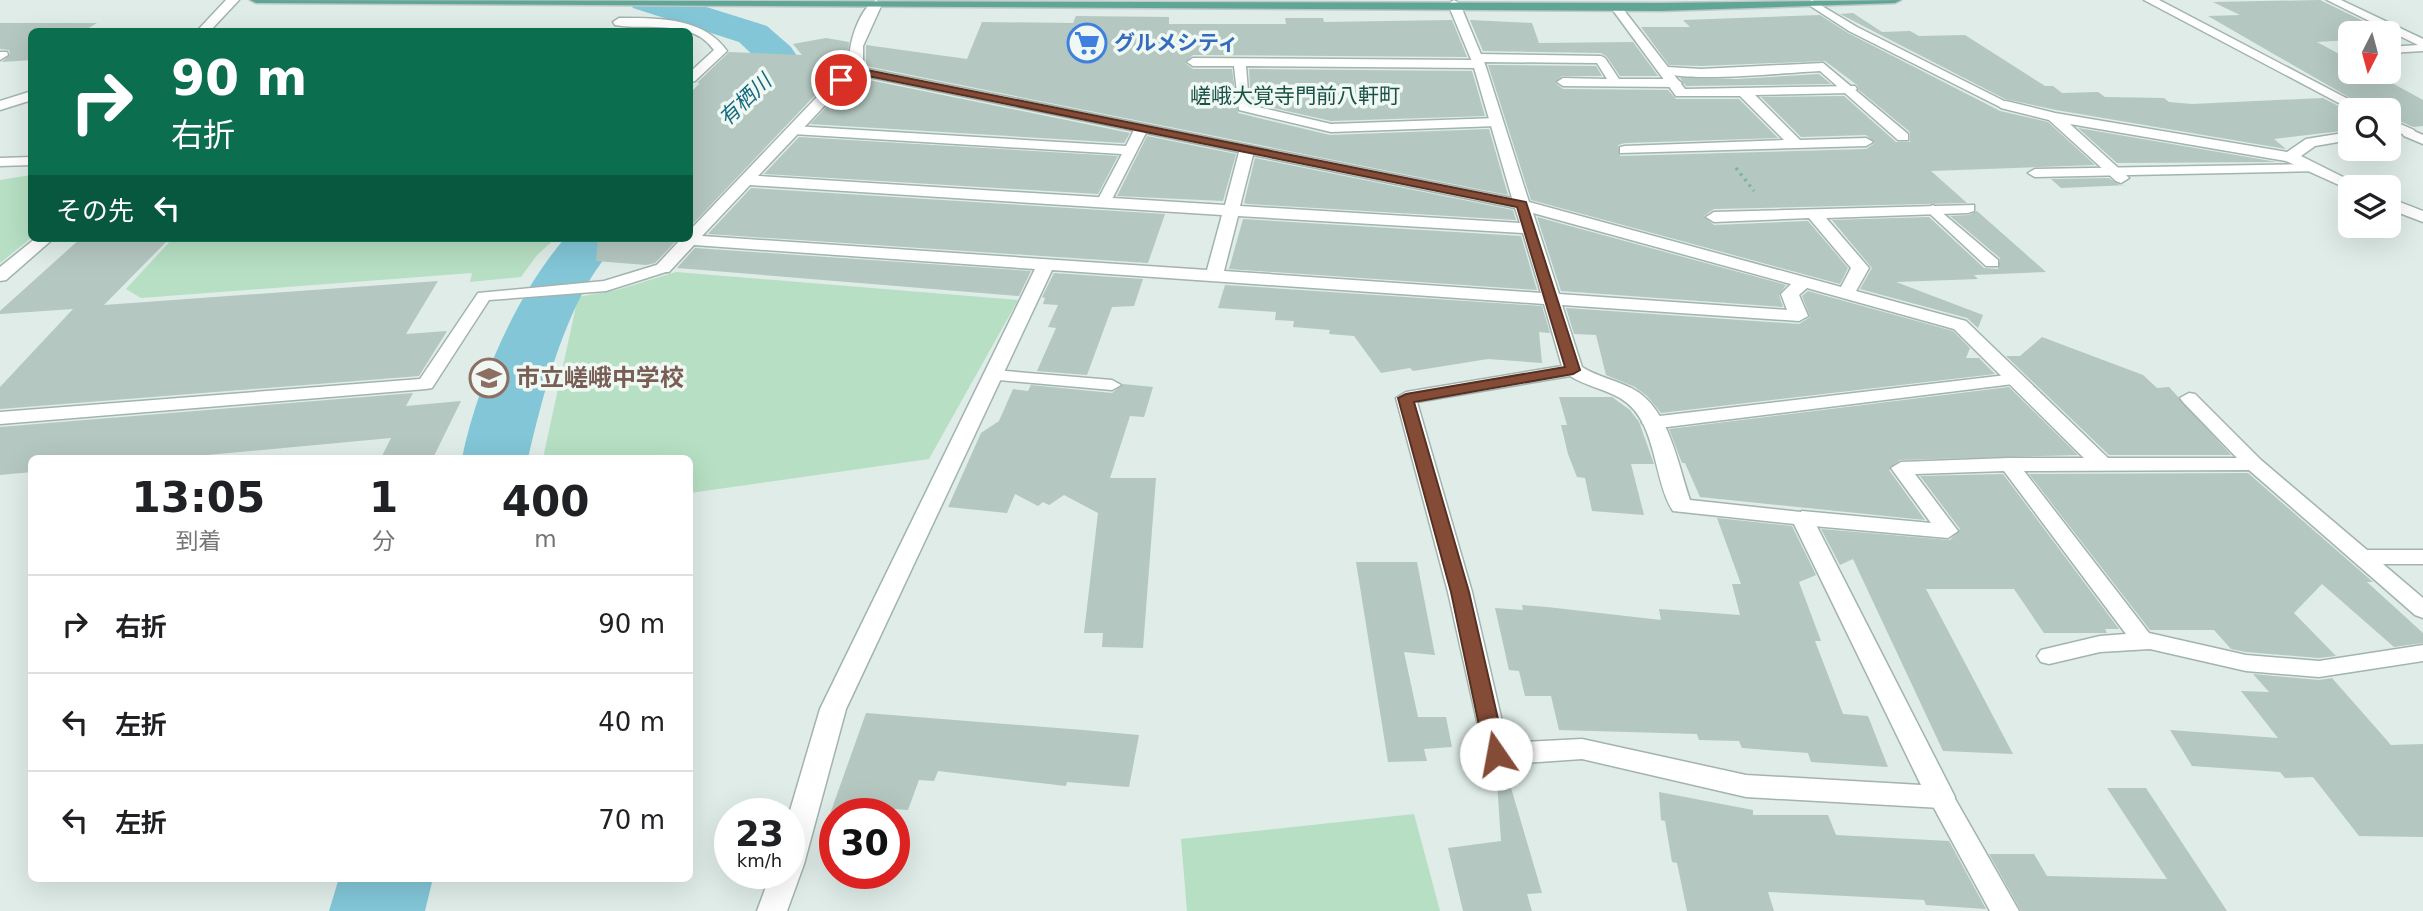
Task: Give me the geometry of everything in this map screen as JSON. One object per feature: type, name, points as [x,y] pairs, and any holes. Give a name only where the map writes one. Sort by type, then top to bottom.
[{"type":"main road","points":[[256,0],[620,2],[639,5],[674,2],[792,2],[1616,7],[1895,0]]},
{"type":"street","points":[[206,28],[233,0]]},
{"type":"street","points":[[2150,0],[2340,98]]},
{"type":"street","points":[[857,71],[854,64],[866,20],[876,4]]},
{"type":"street","points":[[612,28],[639,5]]},
{"type":"street","points":[[1454,5],[1478,61],[1573,370],[1586,379],[1630,395],[1646,410],[1681,506],[1802,518],[1941,797],[1746,786],[1582,749],[1496,754],[1460,592],[1406,398],[1573,370]]},
{"type":"street","points":[[1616,7],[1681,93],[1850,89]]},
{"type":"street","points":[[619,22],[674,23],[685,28]]},
{"type":"street","points":[[693,32],[718,43],[721,51],[693,75]]},
{"type":"street","points":[[693,237],[841,80],[857,71],[1522,205],[1960,325],[2102,464]]},
{"type":"street","points":[[0,92],[28,92]]},
{"type":"street","points":[[1745,93],[1796,144]]},
{"type":"street","points":[[0,106],[28,94]]},
{"type":"street","points":[[2006,105],[2055,117],[2291,157],[2338,179]]},
{"type":"street","points":[[2055,117],[2117,174]]},
{"type":"street","points":[[2401,128],[2418,135]]},
{"type":"street","points":[[2291,157],[2311,142],[2338,137]]},
{"type":"street","points":[[1625,150],[1866,142]]},
{"type":"street","points":[[1214,276],[1248,149]]},
{"type":"street","points":[[0,162],[28,161]]},
{"type":"street","points":[[746,180],[1530,229]]},
{"type":"street","points":[[1714,217],[1968,208]]},
{"type":"street","points":[[2401,208],[2423,217]]},
{"type":"street","points":[[1814,214],[1860,268],[1846,294]]},
{"type":"street","points":[[693,240],[1799,316],[1790,294],[1804,282]]},
{"type":"street","points":[[0,276],[41,242]]},
{"type":"street","points":[[663,268],[688,242]]},
{"type":"street","points":[[805,808],[833,709],[1046,264]]},
{"type":"street","points":[[772,911],[780,889]]},
{"type":"lane","points":[[2332,0],[2423,43]]},
{"type":"lane","points":[[1813,3],[1853,29],[2006,105]]},
{"type":"lane","points":[[2401,49],[2423,48]]},
{"type":"lane","points":[[1194,62],[1601,60],[1615,82]]},
{"type":"lane","points":[[1240,62],[1243,107],[1331,128],[1497,122]]},
{"type":"lane","points":[[1667,71],[1701,73],[1824,67],[1903,137]]},
{"type":"lane","points":[[1563,82],[1676,83]]},
{"type":"lane","points":[[1103,203],[1142,127]]},
{"type":"lane","points":[[793,130],[1130,150]]},
{"type":"lane","points":[[2035,173],[2117,174],[2314,168]]},
{"type":"lane","points":[[1933,209],[1992,263]]},
{"type":"lane","points":[[0,418],[426,384],[484,296],[606,286],[663,268]]},
{"type":"lane","points":[[993,375],[1112,385]]},
{"type":"lane","points":[[1651,423],[2015,379]]},
{"type":"lane","points":[[2189,398],[2254,464],[2423,610]]},
{"type":"lane","points":[[1802,518],[1948,531],[1900,468],[2009,464],[2254,464]]},
{"type":"lane","points":[[2009,464],[2144,641]]},
{"type":"lane","points":[[2363,556],[2423,557]]},
{"type":"lane","points":[[2049,656],[2100,643],[2144,641],[2246,663],[2319,669],[2423,653]]},
{"type":"lane","points":[[1941,797],[2005,911]]},
{"type":"path","points":[[1720,147],[1775,215]]},
{"type":"green space","points":[[28,175],[28,240],[0,263],[0,180]]},
{"type":"green space","points":[[169,242],[552,242],[537,255],[521,277],[470,282],[472,273],[141,298],[126,289]]},
{"type":"green space","points":[[676,272],[1018,300],[929,459],[693,493],[693,455],[544,455],[578,297],[617,290]]},
{"type":"green space","points":[[1414,814],[1440,911],[1187,911],[1181,839]]},
{"type":"building","points":[[2320,0],[2363,21],[2338,21],[2338,41],[2317,42],[2338,53],[2338,84],[2394,84],[2423,100],[2423,126],[2413,127],[2401,122],[2401,98],[2350,98],[2208,16],[2240,15],[2213,2]]},
{"type":"building","points":[[1853,13],[1882,32],[1910,31],[1919,36],[1965,35],[2045,86],[2053,86],[2062,93],[2098,92],[2105,97],[2164,98],[2169,102],[2192,104],[2323,98],[2338,106],[2338,131],[2274,139],[2286,149],[2005,99],[1840,14]]},
{"type":"building","points":[[1820,15],[1848,33],[2000,111],[2048,122],[2095,165],[1931,171],[1967,203],[1714,209],[1704,216],[1714,225],[1808,221],[1848,268],[1840,284],[1531,200],[1488,65],[1596,66],[1602,76],[1562,76],[1555,83],[1563,89],[1668,90],[1676,99],[1739,99],[1778,138],[1625,143],[1618,145],[1620,156],[1866,149],[1875,143],[1866,135],[1801,137],[1761,97],[1844,96],[1896,142],[1910,142],[1910,132],[1825,61],[1669,65],[1641,27],[1690,27],[1683,20]]},
{"type":"building","points":[[1076,16],[1169,17],[1169,24],[1286,24],[1285,18],[1323,18],[1324,22],[1452,20],[1467,57],[1193,55],[1185,63],[1193,69],[1232,69],[1238,113],[1330,135],[1489,129],[1508,195],[866,66],[866,45],[967,59],[982,22],[1073,23]]},
{"type":"building","points":[[1470,20],[1532,23],[1539,43],[1633,42],[1658,76],[1620,76],[1601,53],[1483,51]]},
{"type":"building","points":[[0,23],[97,23],[89,28],[28,28],[28,60],[2,62],[10,54],[9,50],[0,49]]},
{"type":"building","points":[[826,38],[849,42],[847,68],[834,75],[693,224],[693,90],[729,52],[802,55],[793,44]]},
{"type":"building","points":[[1249,69],[1472,71],[1485,116],[1331,121],[1251,103]]},
{"type":"building","points":[[1819,74],[1831,84],[1686,86],[1680,78],[1737,79]]},
{"type":"building","points":[[859,78],[1130,133],[1124,143],[810,124],[848,85]]},
{"type":"building","points":[[2078,128],[2277,162],[2117,163]]},
{"type":"building","points":[[1147,136],[1236,154],[1223,201],[1117,196]]},
{"type":"building","points":[[799,137],[1118,156],[1098,194],[764,174]]},
{"type":"building","points":[[1255,158],[1513,210],[1516,220],[1248,204],[1244,203]]},
{"type":"building","points":[[2109,178],[2120,185],[2129,185],[2061,188],[2051,179]]},
{"type":"building","points":[[751,188],[1165,214],[1148,263],[708,234]]},
{"type":"building","points":[[1977,211],[2046,272],[1974,275],[1978,279],[1896,282],[1983,315],[1978,328],[1967,318],[1860,289],[1872,268],[1832,220],[1929,217],[1984,268],[1998,269],[2000,258],[1950,216],[1969,215]]},
{"type":"building","points":[[1537,217],[1786,285],[1779,295],[1783,307],[1561,291]]},
{"type":"building","points":[[1243,219],[1521,236],[1537,290],[1229,269]]},
{"type":"building","points":[[77,242],[166,242],[104,305],[438,281],[406,334],[447,331],[419,376],[0,409],[0,387],[73,309],[0,314],[0,311]]},
{"type":"building","points":[[598,242],[675,242],[655,263],[646,265],[596,261]]},
{"type":"building","points":[[695,248],[1031,271],[1019,296],[677,268]]},
{"type":"building","points":[[1054,273],[1143,279],[1134,306],[1112,307],[1087,375],[1037,371],[1056,328],[1048,327],[1058,305],[1043,304],[1045,298],[1042,297]]},
{"type":"building","points":[[1225,285],[1542,306],[1550,333],[1539,332],[1542,363],[1488,359],[1413,371],[1410,368],[1381,373],[1354,336],[1329,334],[1330,330],[1293,327],[1294,321],[1275,320],[1276,312],[1218,308]]},
{"type":"building","points":[[1808,291],[1953,331],[1970,348],[1966,358],[1979,358],[1995,374],[1661,413],[1647,396],[1635,387],[1606,375],[1596,335],[1574,334],[1566,308],[1799,324],[1810,317],[1802,296]]},
{"type":"building","points":[[2042,337],[2143,375],[2157,388],[2169,387],[2231,455],[2109,455],[2006,356],[2020,356]]},
{"type":"building","points":[[1123,384],[1153,387],[1144,417],[1130,416],[1110,478],[1156,478],[1143,648],[1102,647],[1103,633],[1084,633],[1098,513],[1064,495],[1049,505],[1043,502],[1038,506],[1015,494],[1007,513],[948,507],[981,433],[999,421],[1013,389],[1028,391],[1031,385],[1112,393]]},
{"type":"building","points":[[2009,387],[2078,455],[1900,460],[1889,470],[1925,520],[1700,497],[1685,463],[1682,463],[1669,429]]},
{"type":"building","points":[[413,393],[406,406],[461,401],[434,455],[382,455],[391,438],[207,455],[28,455],[28,472],[0,475],[0,427]]},
{"type":"building","points":[[1559,397],[1612,397],[1630,410],[1639,422],[1654,464],[1631,464],[1644,515],[1592,511],[1585,478],[1577,477],[1568,454],[1561,425],[1567,425]]},
{"type":"building","points":[[2248,473],[2373,582],[2367,582],[2423,633],[2423,643],[2394,647],[2322,584],[2294,613],[2336,656],[2319,658],[2231,649],[2214,630],[2150,630],[2029,474]]},
{"type":"building","points":[[2003,474],[2119,629],[2105,629],[2107,633],[2044,633],[2014,589],[1926,589],[2013,754],[1943,751],[1853,559],[1840,565],[1821,529],[1950,540],[1960,529],[1920,476]]},
{"type":"building","points":[[1717,518],[1792,526],[1816,575],[1799,582],[1821,641],[1815,641],[1843,714],[1868,716],[1888,767],[1811,762],[1808,753],[1742,748],[1739,741],[1699,740],[1697,734],[1559,730],[1551,696],[1525,696],[1519,671],[1509,670],[1495,608],[1523,610],[1522,605],[1661,620],[1659,609],[1740,615],[1732,584],[1741,584]]},
{"type":"building","points":[[1356,562],[1417,562],[1435,655],[1404,652],[1418,717],[1446,717],[1452,747],[1424,749],[1427,761],[1388,762]]},
{"type":"building","points":[[2253,674],[2319,680],[2332,678],[2391,745],[2423,744],[2423,837],[2359,836],[2313,777],[2285,778],[2280,772],[2192,766],[2170,730],[2278,738],[2241,691],[2269,692]]},
{"type":"building","points":[[866,713],[1139,735],[1129,787],[1067,782],[1066,786],[938,771],[934,781],[919,780],[910,805],[910,798],[836,798]]},
{"type":"building","points":[[1509,781],[1542,893],[1527,894],[1532,911],[1463,911],[1448,848],[1501,841],[1497,783]]},
{"type":"building","points":[[2107,788],[2146,788],[2227,911],[2021,911],[1989,854],[2034,854],[2047,876],[2167,879]]},
{"type":"building","points":[[1659,792],[1753,810],[1753,815],[1828,815],[1836,835],[1949,841],[1986,909],[1926,905],[1924,900],[1768,892],[1774,911],[1687,911],[1677,863],[1672,862],[1665,821],[1661,820]]},
{"type":"waterway","name":"有栖川","points":[[646,0],[753,34],[777,56],[778,68],[744,105],[693,150]]},
{"type":"waterway","name":"有栖川","points":[[496,455],[532,342],[559,285],[590,242]]},
{"type":"waterway","name":"有栖川","points":[[377,911],[385,882]]},
{"type":"place","name":"グルメシティ","points":[[1087,43]]},
{"type":"place","name":"市立嵯峨中学校","points":[[489,378]]},
{"type":"district","name":"嵯峨大覚寺門前八軒町","points":[[1295,96]]},
{"type":"route","points":[[841,80],[857,71],[1092,116],[1522,205],[1573,370],[1406,398],[1460,592],[1496,754]]}]
